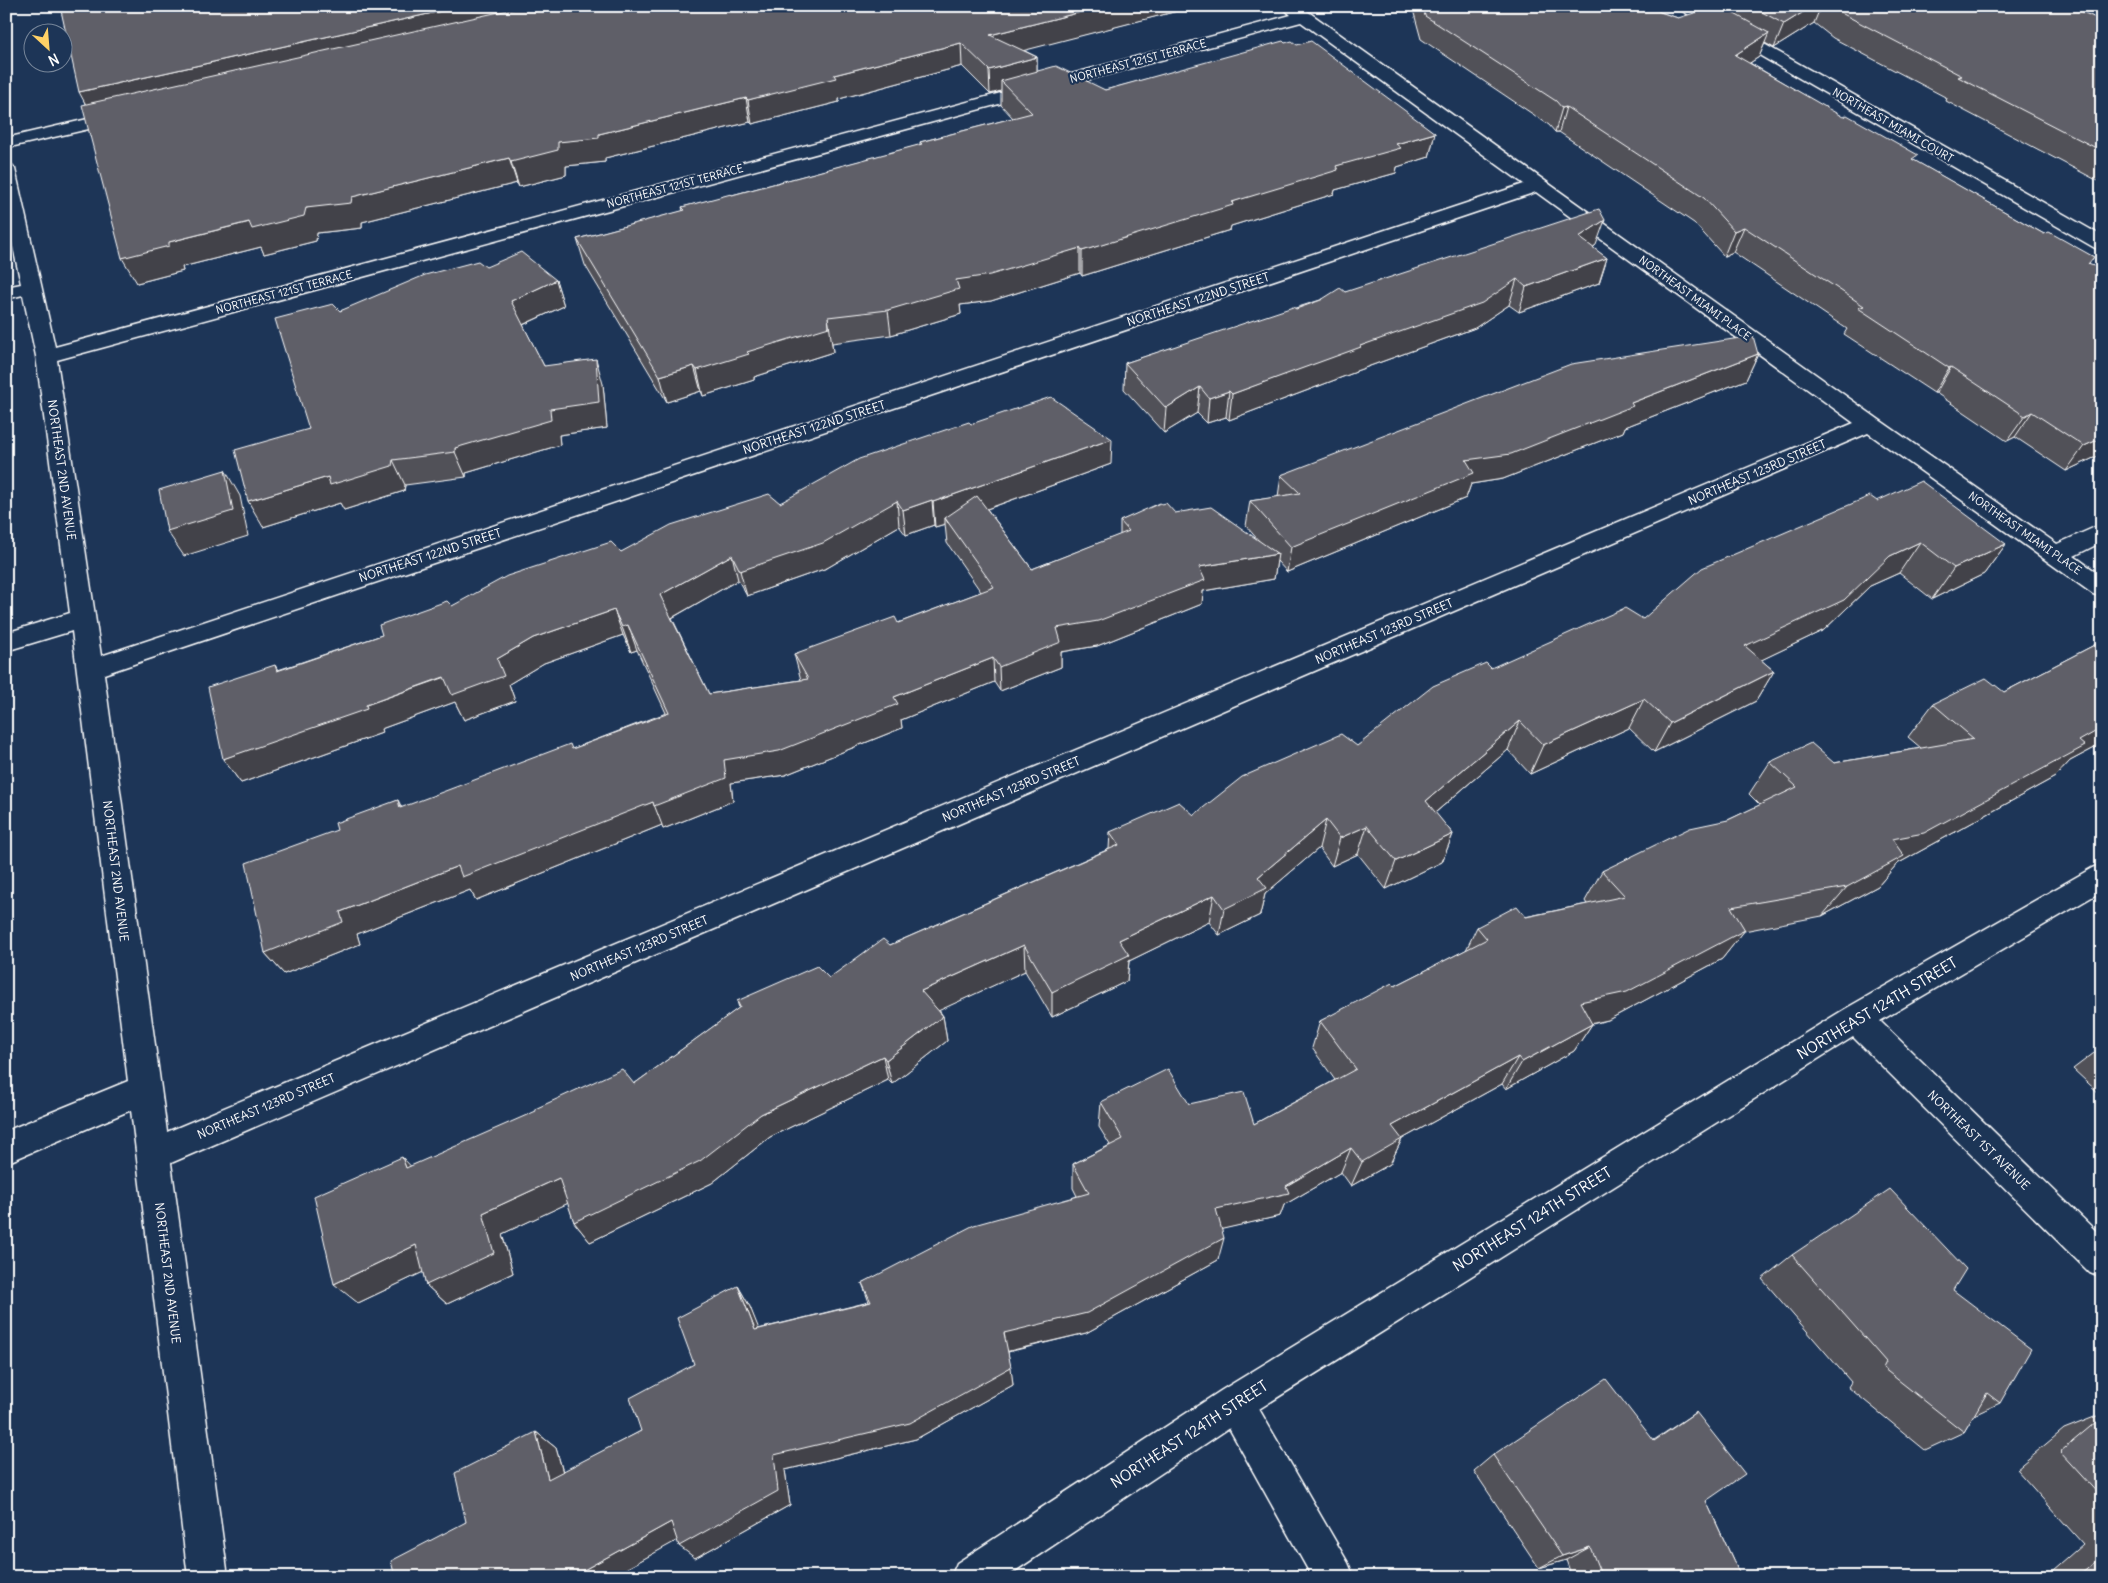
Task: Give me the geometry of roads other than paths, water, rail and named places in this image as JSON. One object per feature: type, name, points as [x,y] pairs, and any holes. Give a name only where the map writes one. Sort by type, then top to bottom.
[{"type":"street","name":"NORTHEAST MIAMI COURT","points":[[1685,6],[2102,244]]},
{"type":"street","name":"NORTHEAST MIAMI PLACE","points":[[1297,11],[1537,186],[2102,588]]},
{"type":"street","name":"NORTHEAST 121ST TERRACE","points":[[46,356],[1297,11]]},
{"type":"street","points":[[6,143],[142,112]]},
{"type":"street","name":"NORTHEAST 2ND AVENUE","points":[[6,169],[19,290],[46,356],[90,669],[208,1577]]},
{"type":"street","name":"NORTHEAST 122ND STREET","points":[[90,669],[1537,186]]},
{"type":"street","name":"NORTHEAST 123RD STREET","points":[[153,1154],[1870,424]]},
{"type":"street","points":[[2056,555],[2102,532]]},
{"type":"street","points":[[6,642],[83,618]]},
{"type":"street","name":"NORTHEAST 124TH STREET","points":[[971,1577],[1235,1403],[1856,1019],[2102,876]]},
{"type":"street","name":"NORTHEAST 1ST AVENUE","points":[[1856,1019],[2102,1261]]},
{"type":"street","points":[[6,1148],[144,1089]]},
{"type":"street","points":[[1235,1403],[1334,1577]]}]
